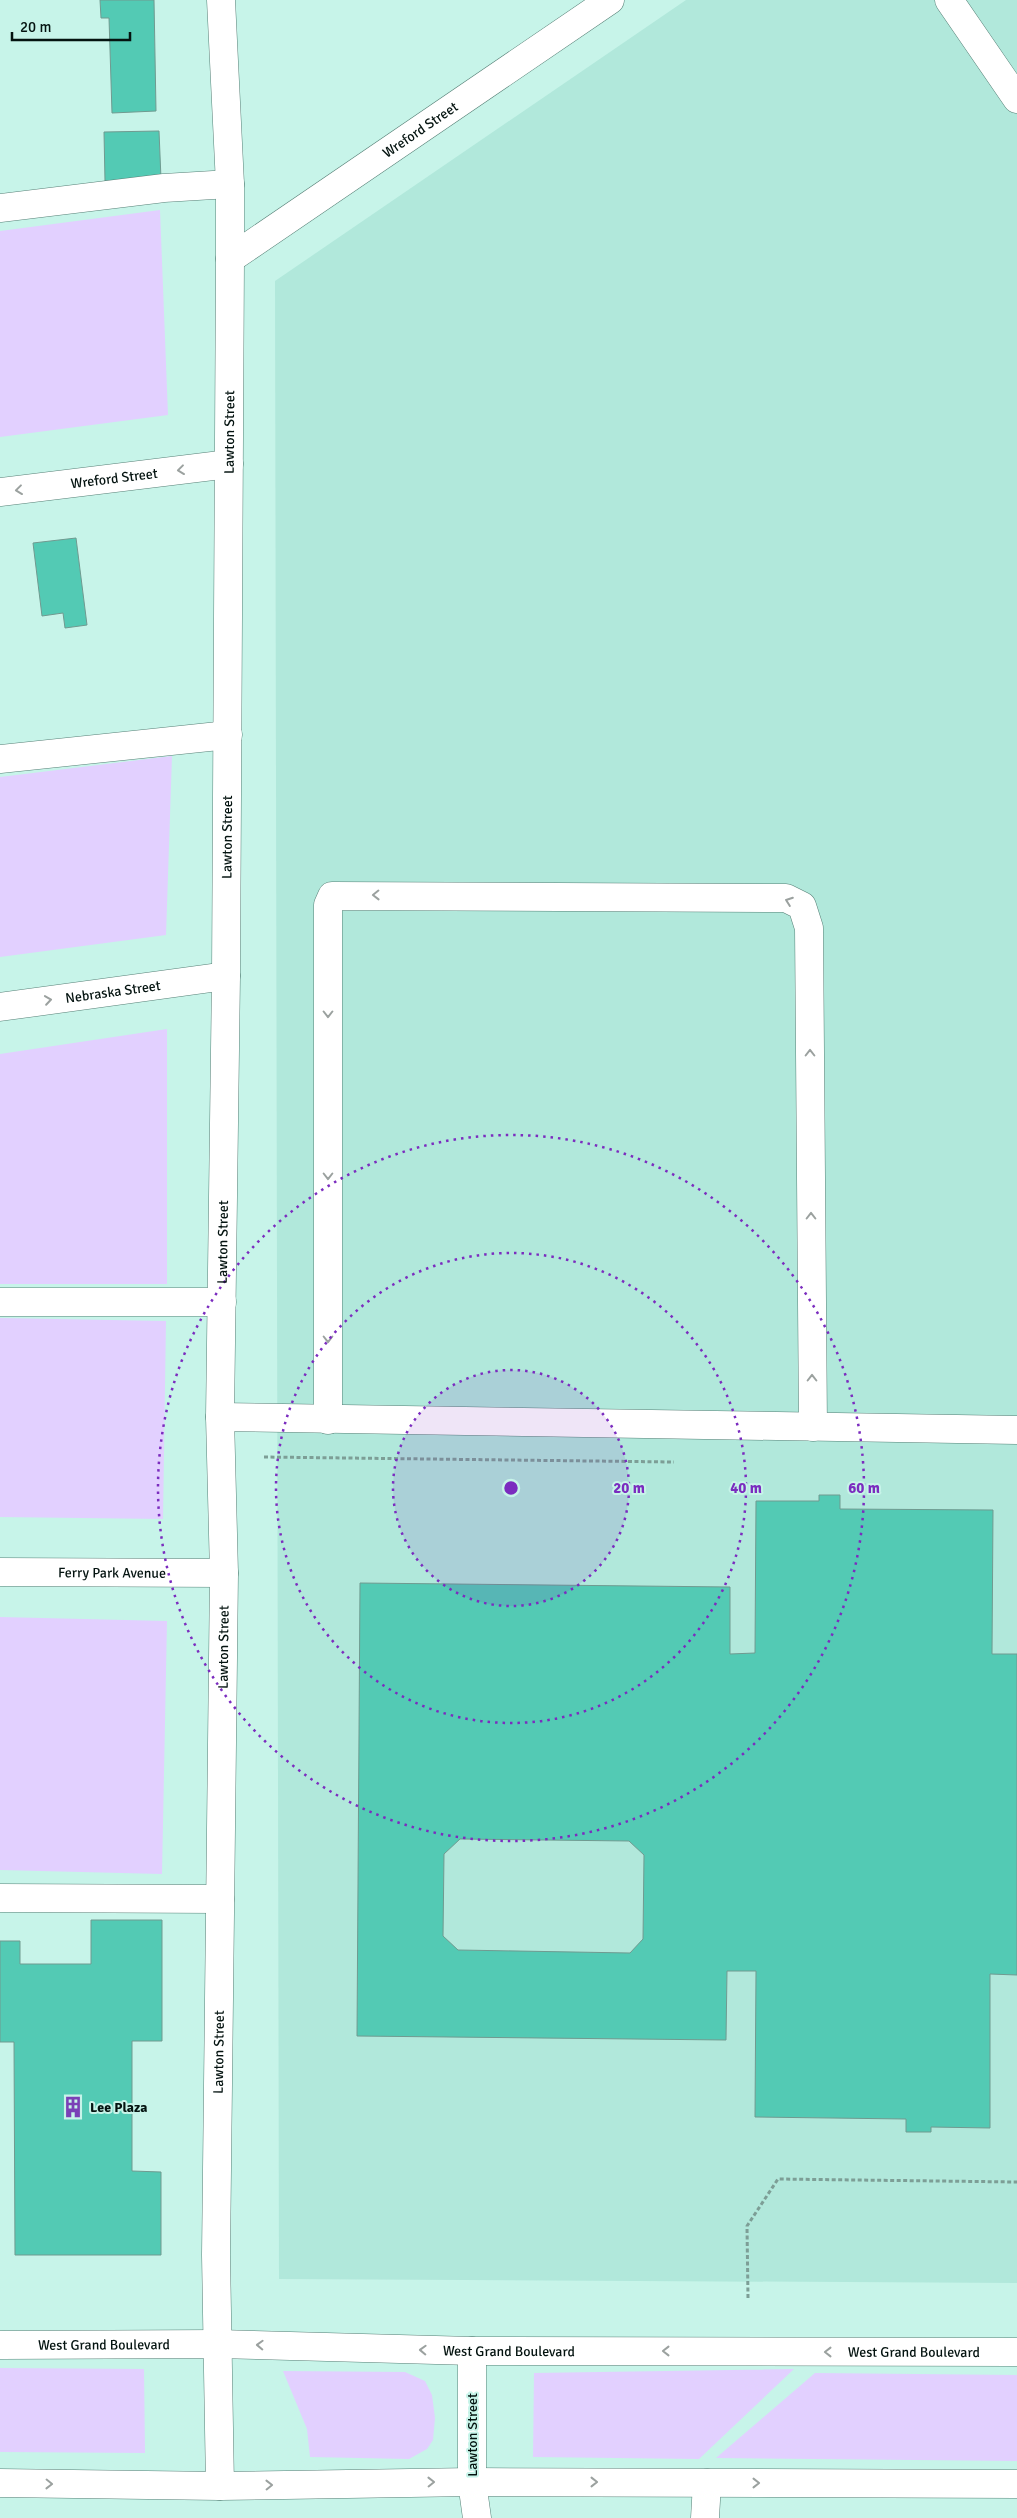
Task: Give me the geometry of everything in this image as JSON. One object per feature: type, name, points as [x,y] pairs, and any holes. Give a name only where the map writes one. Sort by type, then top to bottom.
[{"type":"street","name":"Lawton Street","points":[[220,2486],[216,2255],[224,1574],[220,1418],[226,976],[230,259],[230,184],[221,0]]},
{"type":"street","points":[[949,0],[1017,99]]},
{"type":"street","name":"Wreford Street","points":[[230,259],[603,2]]},
{"type":"street","points":[[0,208],[164,188],[230,184]]},
{"type":"street","name":"Wreford Street","points":[[0,492],[229,464]]},
{"type":"street","points":[[0,760],[228,735]]},
{"type":"street","points":[[328,1420],[328,905],[332,896],[425,894],[786,898],[802,906],[809,928],[812,1427]]},
{"type":"street","name":"Nebraska Street","points":[[0,1007],[226,976]]},
{"type":"street","points":[[0,1302],[222,1302]]},
{"type":"street","points":[[220,1418],[1017,1430]]},
{"type":"street","name":"Ferry Park Avenue","points":[[0,1572],[224,1574]]},
{"type":"street","points":[[0,1898],[220,1899]]},
{"type":"street","name":"West Grand Boulevard","points":[[0,2345],[218,2344],[472,2351],[1017,2352]]},
{"type":"street","name":"Lawton Street","points":[[472,2351],[472,2482],[477,2518]]},
{"type":"street","points":[[0,2483],[220,2486],[472,2482],[1017,2484]]},
{"type":"street","points":[[705,2518],[707,2483]]},
{"type":"path","points":[[264,1457],[680,1462]]},
{"type":"path","points":[[748,2298],[748,2226],[778,2179],[1017,2182]]},
{"type":"shaded area","points":[[686,0],[1017,0],[1017,2283],[279,2279],[275,281]]},
{"type":"shaded area","points":[[160,210],[168,415],[0,437],[0,231]]},
{"type":"shaded area","points":[[172,756],[166,935],[0,957],[0,777]]},
{"type":"shaded area","points":[[167,1029],[167,1284],[0,1284],[0,1054]]},
{"type":"shaded area","points":[[0,1318],[166,1321],[163,1519],[0,1517]]},
{"type":"shaded area","points":[[0,1617],[167,1621],[162,1874],[0,1870]]},
{"type":"shaded area","points":[[0,2368],[144,2369],[145,2453],[0,2452]]},
{"type":"shaded area","points":[[794,2369],[699,2459],[533,2457],[534,2373]]},
{"type":"shaded area","points":[[283,2371],[405,2372],[425,2381],[432,2395],[435,2418],[433,2440],[427,2449],[409,2459],[310,2457],[307,2429]]},
{"type":"shaded area","points":[[815,2373],[1017,2375],[1017,2461],[716,2458]]},
{"type":"building","points":[[100,0],[154,0],[156,111],[112,113],[109,18],[101,18]]},
{"type":"building","points":[[159,131],[161,179],[105,181],[104,132]]},
{"type":"building","points":[[76,538],[87,625],[65,628],[63,613],[42,616],[33,543]]},
{"type":"building","points":[[819,1495],[840,1495],[840,1509],[993,1510],[992,1654],[1017,1654],[1017,1975],[990,1974],[990,2128],[931,2127],[931,2132],[906,2132],[906,2119],[755,2117],[756,1971],[727,1971],[726,2040],[357,2036],[360,1583],[730,1587],[730,1654],[755,1653],[756,1501],[819,1501]],"holes":[[[460,1839],[629,1841],[644,1855],[643,1939],[630,1953],[458,1950],[443,1936],[444,1854]]]},
{"type":"building","name":"Lee Plaza","points":[[91,1920],[162,1920],[162,2041],[132,2041],[132,2171],[161,2172],[161,2255],[15,2255],[14,2042],[0,2042],[0,1941],[20,1941],[20,1964],[91,1964]]},
{"type":"place","name":"Lee Plaza","points":[[73,2107]]}]
